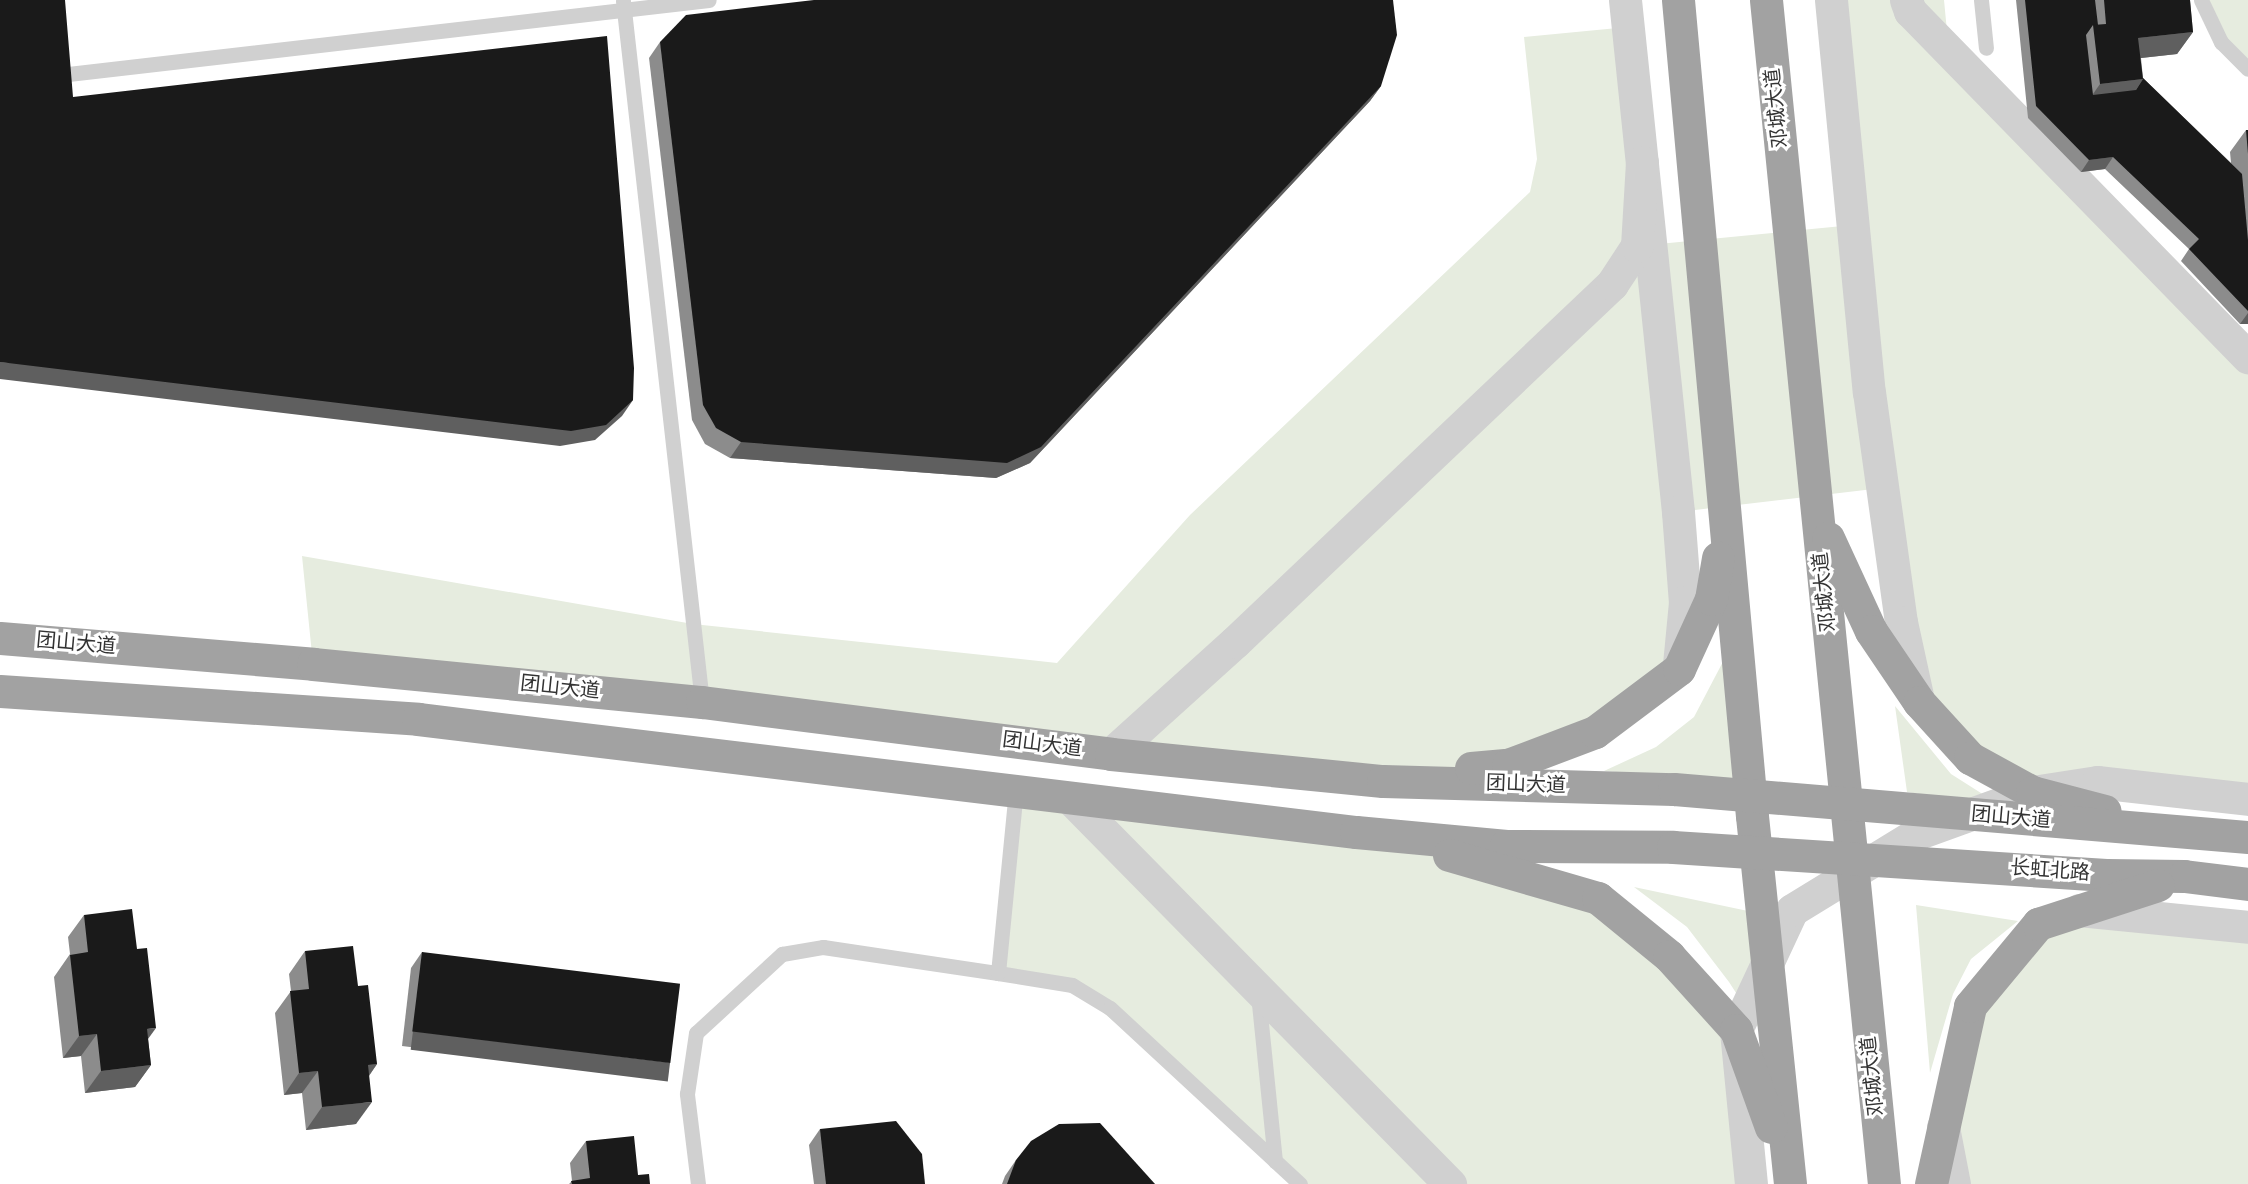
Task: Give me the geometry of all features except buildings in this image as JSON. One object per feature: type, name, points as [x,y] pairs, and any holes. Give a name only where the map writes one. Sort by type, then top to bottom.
[{"type":"highway","points":[[1678,0],[1755,852],[1790,1180]]},
{"type":"highway","name":"邓城大道","points":[[1766,0],[1884,1184]]},
{"type":"highway","points":[[1817,514],[1871,631],[1919,702],[1970,758],[2032,792],[2175,829],[2248,837]]},
{"type":"highway","points":[[1365,778],[1508,765],[1595,732],[1679,669],[1711,599],[1725,518]]},
{"type":"highway","name":"团山大道","points":[[0,638],[313,664],[702,702],[1111,754],[1383,781],[1674,789],[2086,825],[2175,829]]},
{"type":"highway","points":[[0,691],[418,719],[1374,834],[1506,846],[1673,847],[1851,858]]},
{"type":"highway","points":[[1374,834],[1598,898],[1669,956],[1736,1030],[1790,1180]]},
{"type":"highway","name":"长虹北路","points":[[1851,858],[2106,875],[2184,876],[2248,884]]},
{"type":"highway","points":[[1931,1184],[1942,1124],[1970,1006],[2038,924],[2184,876]]},
{"type":"street","points":[[1625,0],[1685,602],[1679,669]]},
{"type":"street","points":[[1831,0],[1869,392],[1901,622],[1919,702]]},
{"type":"street","points":[[1906,0],[1910,11],[2248,357]]},
{"type":"street","points":[[1111,754],[1235,642],[1612,284],[1637,246],[1642,162]]},
{"type":"street","points":[[1751,1184],[1736,1030],[1792,910],[1916,834],[2032,792],[2097,782],[2248,799]]},
{"type":"street","points":[[1070,798],[1450,1184]]},
{"type":"street","points":[[2079,910],[2248,927]]},
{"type":"street","points":[[1942,1124],[1954,1184]]},
{"type":"lane","points":[[35,77],[623,5],[709,0]]},
{"type":"lane","points":[[1981,0],[1986,48]]},
{"type":"lane","points":[[2201,0],[2221,42],[2248,69]]},
{"type":"lane","points":[[623,5],[702,702]]},
{"type":"lane","points":[[998,973],[1016,791]]},
{"type":"lane","points":[[698,1184],[687,1094],[696,1033],[782,954],[823,947],[1072,985],[1110,1008],[1300,1184]]},
{"type":"lane","points":[[1257,988],[1275,1161]]},
{"type":"shaded area","points":[[1831,0],[1944,0],[1949,52],[2248,357],[2248,799],[2032,792],[1919,702],[1882,488],[1678,512],[1679,669],[1508,765],[1383,781],[313,664],[302,556],[693,624],[1057,663],[1190,515],[1530,192],[1537,159],[1524,37],[1628,27],[1638,246],[1853,225]]},
{"type":"shaded area","points":[[2201,0],[2248,0],[2248,66],[2221,42]]},
{"type":"shaded area","points":[[1727,654],[1733,781],[1604,771],[1656,747],[1694,717]]},
{"type":"shaded area","points":[[1895,706],[1951,774],[2003,807],[1907,792]]},
{"type":"shaded area","points":[[1016,791],[1374,834],[1598,898],[1736,1030],[1751,1184],[1300,1184],[1072,985],[998,973]]},
{"type":"shaded area","points":[[1634,887],[1748,911],[1760,1030],[1729,982],[1687,927]]},
{"type":"shaded area","points":[[1916,905],[2018,921],[1971,959],[1953,994],[1930,1073]]},
{"type":"shaded area","points":[[2038,924],[2248,927],[2248,1184],[1954,1184],[1970,1006]]}]
